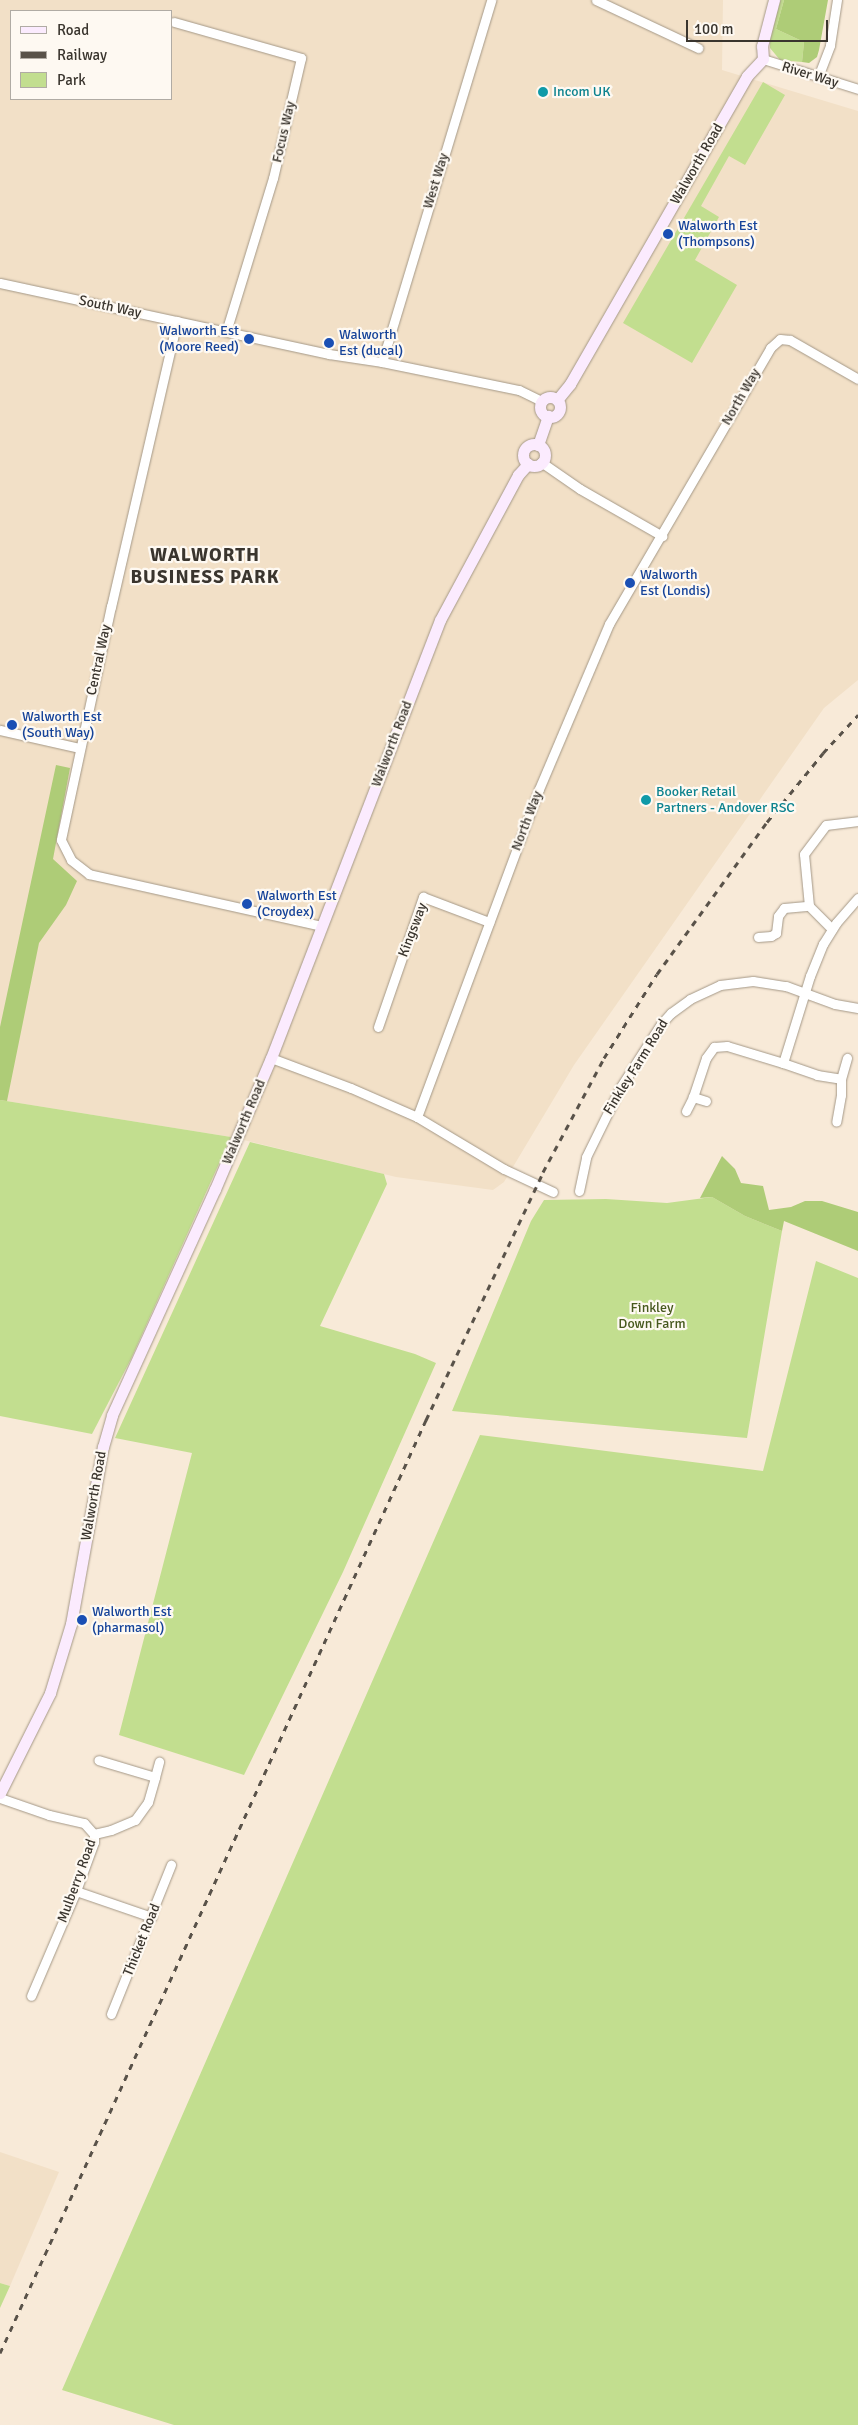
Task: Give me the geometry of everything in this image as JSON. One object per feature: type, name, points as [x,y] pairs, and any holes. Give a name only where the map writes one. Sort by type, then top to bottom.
[{"type":"street","name":"West Way","points":[[382,362],[491,0]]},
{"type":"street","points":[[596,0],[698,48]]},
{"type":"street","points":[[763,59],[762,46],[774,0]]},
{"type":"street","points":[[818,77],[830,45],[837,0]]},
{"type":"street","name":"Focus Way","points":[[174,22],[301,58],[273,178],[226,332]]},
{"type":"street","name":"River Way","points":[[763,59],[858,90]]},
{"type":"street","name":"Walworth Road","points":[[0,1793],[50,1692],[71,1624],[102,1447],[112,1415],[215,1190],[271,1058],[440,620],[518,474],[528,464],[524,458],[524,452],[528,446],[538,445],[548,416],[557,412],[559,406],[557,400],[570,384],[747,76],[763,59]]},
{"type":"street","name":"South Way","points":[[0,283],[329,354],[382,362],[519,390],[542,401]]},
{"type":"street","name":"Central Way","points":[[177,322],[80,748],[61,840],[65,851],[80,869],[96,876],[322,926]]},
{"type":"street","name":"North Way","points":[[417,1117],[539,789],[609,624],[770,348],[777,340],[790,340],[858,379]]},
{"type":"street","points":[[548,416],[540,410],[542,401],[550,397],[557,400]]},
{"type":"street","points":[[538,445],[544,453],[542,462]]},
{"type":"street","points":[[542,462],[580,489],[662,536]]},
{"type":"street","points":[[528,464],[535,465],[542,462]]},
{"type":"street","points":[[0,730],[80,748]]},
{"type":"street","points":[[832,929],[809,906],[805,873],[805,851],[826,825],[858,821]]},
{"type":"street","name":"Kingsway","points":[[378,1026],[423,897],[489,922]]},
{"type":"street","points":[[783,1063],[804,993],[816,961],[832,929],[858,898]]},
{"type":"street","points":[[758,936],[771,936],[776,933],[779,912],[784,908],[809,906]]},
{"type":"street","name":"Finkley Farm Road","points":[[579,1191],[584,1168],[596,1134],[620,1088],[652,1036],[678,1006],[709,988],[743,981],[771,983],[835,1004],[858,1008]]},
{"type":"street","points":[[686,1111],[693,1097],[706,1058],[714,1047],[727,1046],[817,1075],[841,1079]]},
{"type":"street","points":[[271,1058],[351,1088],[417,1117],[504,1169],[553,1192]]},
{"type":"street","points":[[836,1122],[841,1095],[841,1079],[846,1058]]},
{"type":"street","points":[[693,1097],[706,1101]]},
{"type":"street","points":[[98,1760],[155,1777]]},
{"type":"street","points":[[94,1834],[135,1820],[148,1802],[159,1762]]},
{"type":"street","name":"Mulberry Road","points":[[0,1798],[49,1815],[80,1821],[90,1827],[94,1834],[94,1842],[76,1891],[31,1996]]},
{"type":"street","name":"Thicket Road","points":[[111,2014],[152,1917],[171,1865]]},
{"type":"street","points":[[76,1891],[152,1917]]},
{"type":"shaded area","name":"WALWORTH BUSINESS PARK","points":[[0,0],[723,0],[722,70],[858,111],[858,680],[824,708],[574,1065],[504,1182],[493,1190],[396,1177],[231,1137],[0,1100]]},
{"type":"shaded area","points":[[0,2152],[59,2172],[10,2286],[0,2283]]},
{"type":"green space","points":[[780,0],[784,0],[776,29],[804,42],[802,62],[780,60],[770,48],[770,33]]},
{"type":"green space","points":[[784,0],[828,0],[817,57],[809,63],[802,62],[804,42],[776,29]]},
{"type":"green space","points":[[763,82],[785,95],[745,165],[729,156],[701,206],[719,217],[695,260],[737,285],[692,363],[623,323]]},
{"type":"green space","points":[[56,765],[70,768],[53,859],[77,881],[66,905],[39,943],[7,1101],[0,1100],[0,1027]]},
{"type":"green space","points":[[0,1100],[231,1137],[131,1359],[92,1434],[0,1416]]},
{"type":"green space","points":[[250,1142],[384,1174],[387,1184],[320,1326],[415,1354],[436,1363],[343,1572],[244,1775],[119,1735],[192,1453],[115,1438]]},
{"type":"green space","points":[[722,1156],[735,1169],[741,1183],[763,1186],[769,1210],[791,1207],[805,1201],[822,1201],[858,1212],[858,1251],[784,1221],[782,1231],[745,1216],[712,1197],[700,1198]]},
{"type":"green space","name":"Finkley Down Farm","points":[[712,1197],[745,1216],[782,1231],[747,1438],[452,1411],[531,1221],[544,1200],[606,1199],[667,1203]]},
{"type":"green space","points":[[816,1261],[858,1278],[858,2425],[174,2425],[62,2390],[480,1435],[763,1471]]},
{"type":"green space","points":[[0,2283],[10,2286],[0,2308]]},
{"type":"railway","points":[[0,2353],[426,1420],[543,1172],[604,1058],[657,974],[767,822],[823,753],[858,715]]},
{"type":"place","name":"Incom UK","points":[[543,92]]},
{"type":"place","name":"Walworth Est (Thompsons)","points":[[668,234]]},
{"type":"place","name":"Walworth Est (Moore Reed)","points":[[249,339]]},
{"type":"place","name":"Walworth Est (ducal)","points":[[329,343]]},
{"type":"place","name":"Walworth Est (Londis)","points":[[630,583]]},
{"type":"place","name":"Walworth Est (South Way)","points":[[12,725]]},
{"type":"place","name":"Booker Retail Partners - Andover RSC","points":[[646,800]]},
{"type":"place","name":"Walworth Est (Croydex)","points":[[247,904]]},
{"type":"place","name":"Walworth Est (pharmasol)","points":[[82,1620]]},
{"type":"district","name":"WALWORTH BUSINESS PARK","points":[[205,567]]}]
